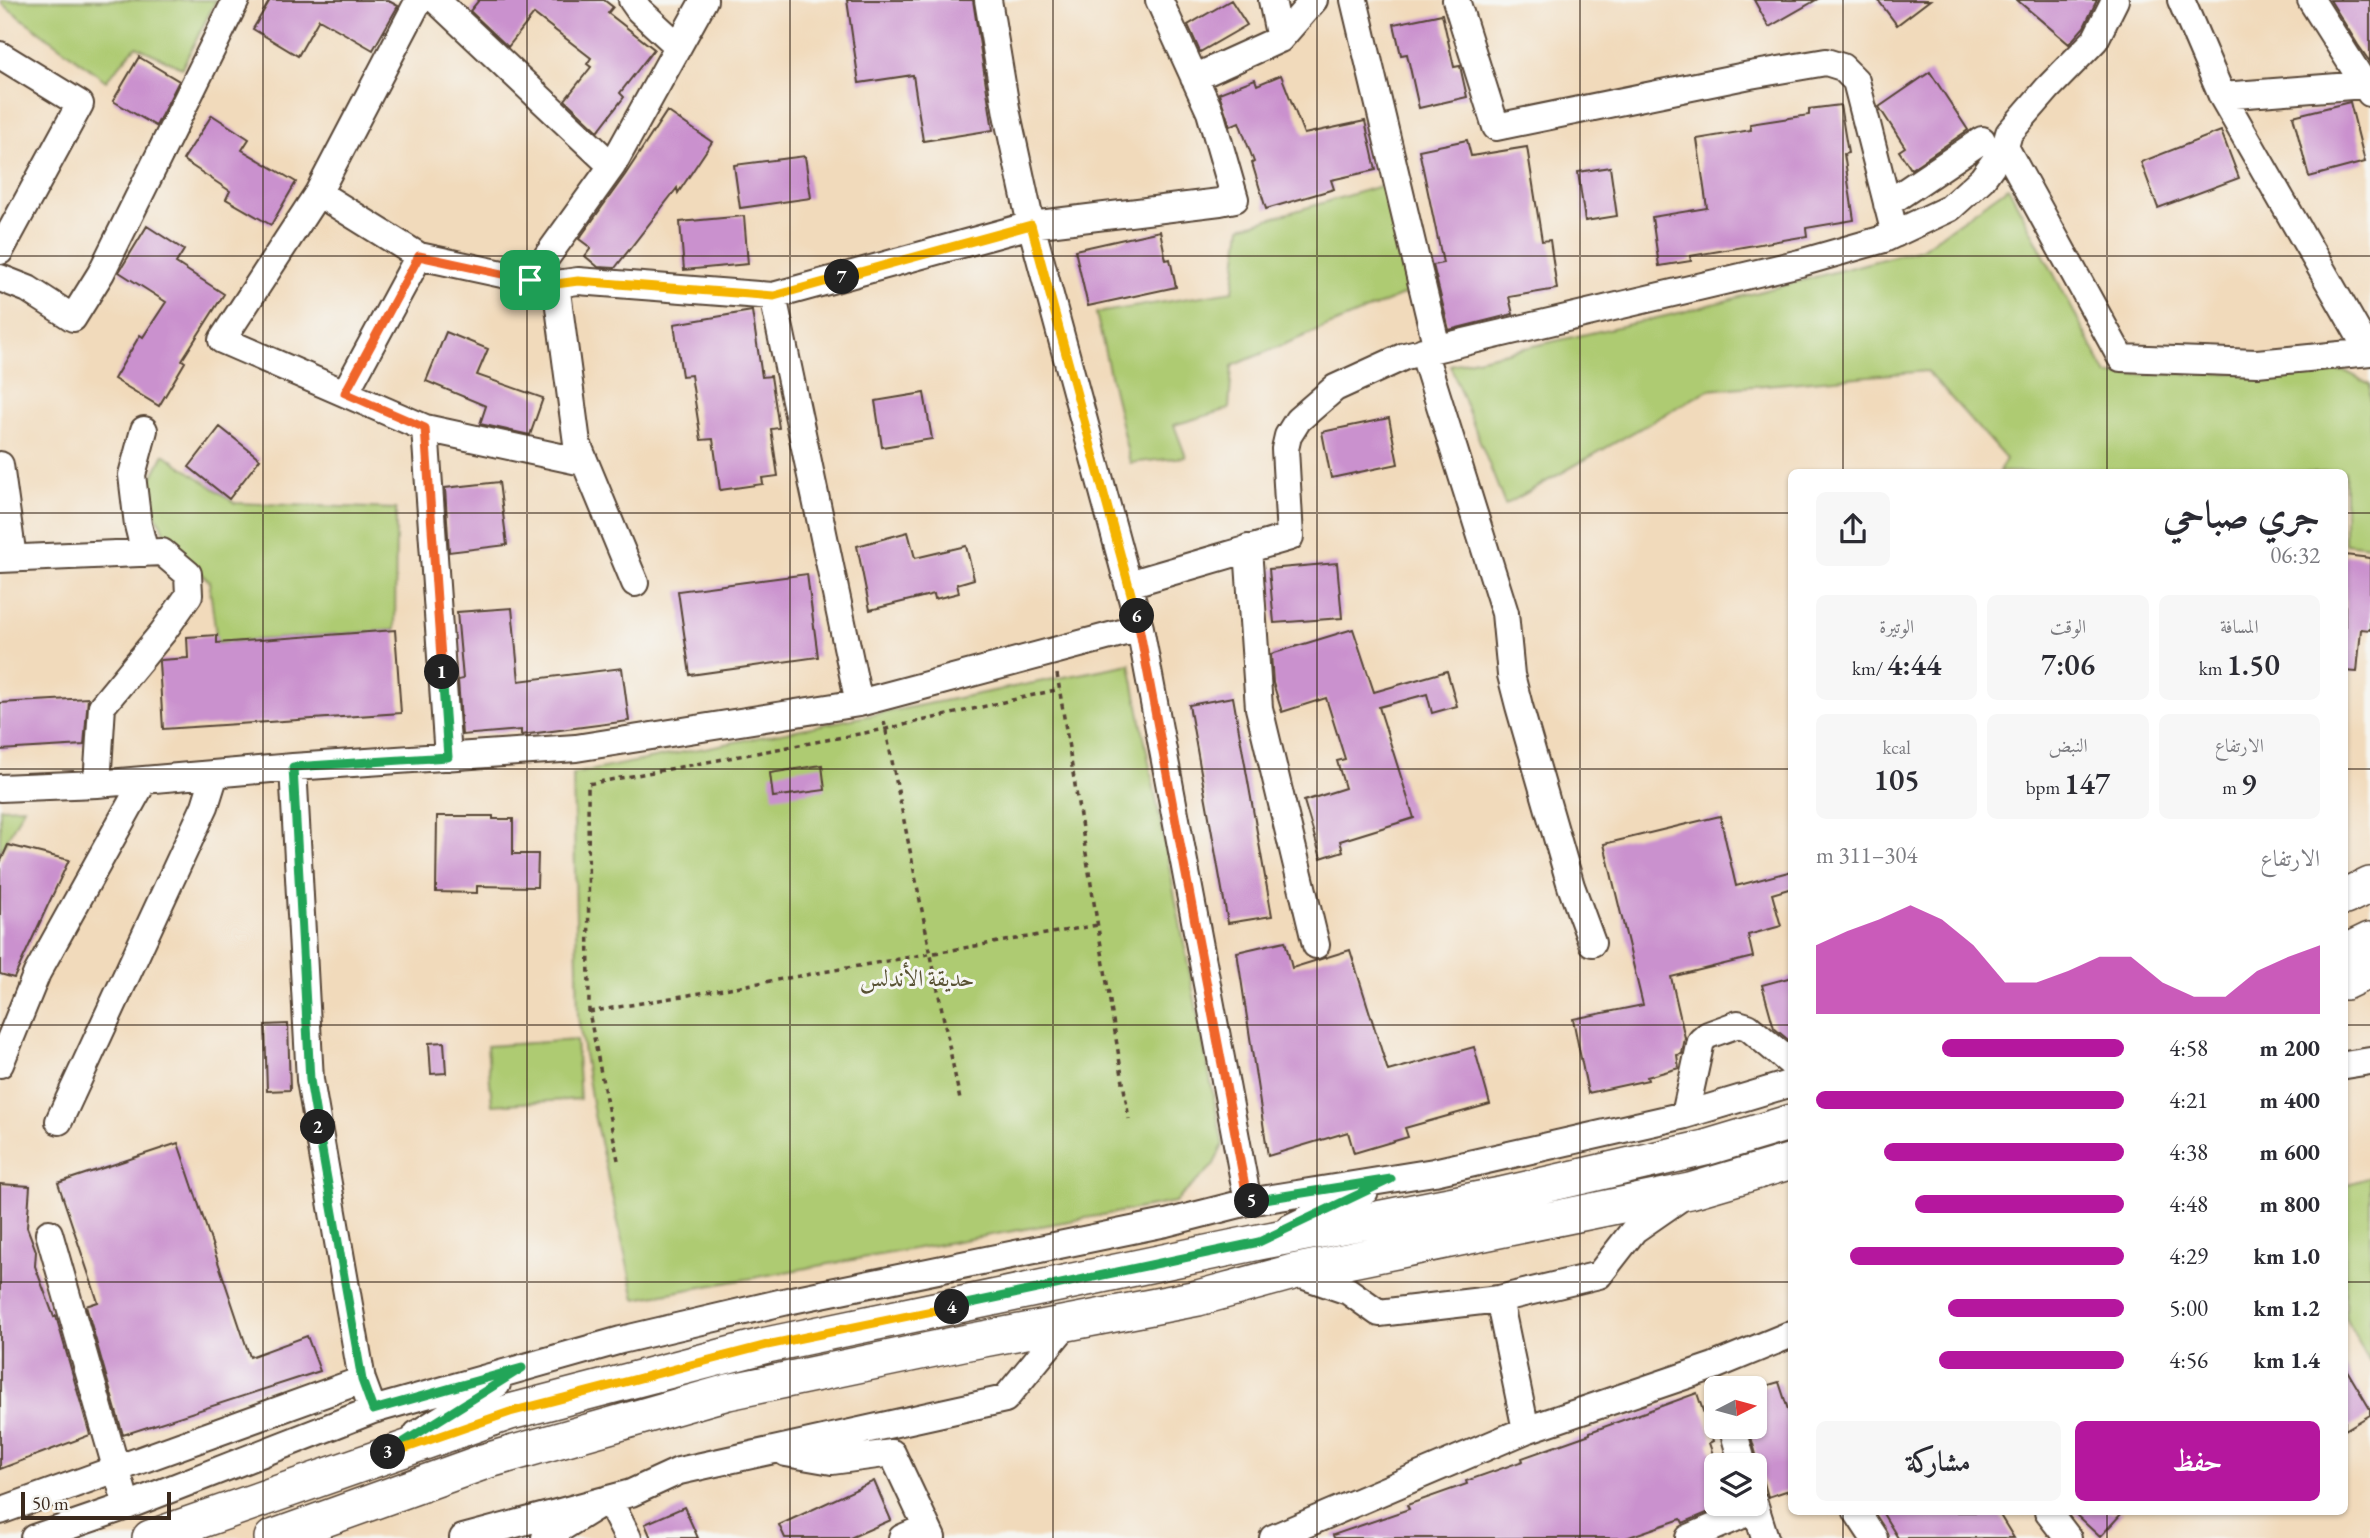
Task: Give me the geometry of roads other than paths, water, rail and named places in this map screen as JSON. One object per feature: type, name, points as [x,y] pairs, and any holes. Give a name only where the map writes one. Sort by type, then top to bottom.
[{"type":"main road","points":[[2348,895],[2370,883]]},
{"type":"main road","points":[[2348,951],[2370,940]]},
{"type":"main road","points":[[2348,981],[2370,970]]},
{"type":"main road","points":[[150,1538],[510,1412],[767,1345],[1259,1242],[1501,1195],[1705,1148],[1788,1123]]},
{"type":"main road","points":[[276,1537],[486,1461],[728,1392],[1198,1298],[1293,1272],[1690,1191],[1788,1162]]},
{"type":"street","points":[[0,278],[28,289],[73,317],[101,273],[236,0]]},
{"type":"street","points":[[419,0],[318,193],[222,340],[425,428],[583,462]]},
{"type":"street","points":[[436,0],[612,166]]},
{"type":"street","points":[[632,0],[639,10],[678,46]]},
{"type":"street","points":[[530,280],[612,166],[704,0]]},
{"type":"street","points":[[988,0],[1006,114],[1031,225],[1140,628],[1248,1202]]},
{"type":"street","points":[[318,193],[419,256],[556,284],[578,281],[774,296],[1031,225],[1234,199],[1210,112],[1159,0]]},
{"type":"street","points":[[1272,0],[1280,39]]},
{"type":"street","points":[[1194,78],[1280,39],[1314,0]]},
{"type":"street","points":[[1354,0],[1430,350],[1506,612],[1511,675],[1571,886],[1592,943]]},
{"type":"street","points":[[1456,0],[1496,127],[1826,62],[1842,67],[1856,81],[1895,234]]},
{"type":"street","points":[[1887,204],[2009,133],[2095,40],[2115,0]]},
{"type":"street","points":[[1994,144],[2121,358],[2257,363],[2369,352],[2222,96],[2181,0]]},
{"type":"street","points":[[2222,96],[2367,89],[2311,0]]},
{"type":"street","points":[[0,54],[80,103],[8,215],[0,251]]},
{"type":"street","points":[[1129,584],[1290,537],[1285,449],[1288,436],[1298,420],[1335,388],[1405,356],[1800,263],[1895,234],[1950,208],[1982,179],[1994,144]]},
{"type":"street","points":[[345,393],[419,256]]},
{"type":"street","points":[[556,284],[577,443],[635,583]]},
{"type":"street","points":[[774,296],[869,700]]},
{"type":"street","points":[[425,428],[448,757]]},
{"type":"street","points":[[144,430],[132,475],[138,525],[145,553]]},
{"type":"street","points":[[0,466],[6,559],[162,552],[188,574],[189,595],[163,632],[102,706],[97,784]]},
{"type":"street","points":[[1248,548],[1259,708],[1316,946]]},
{"type":"street","points":[[0,788],[97,784],[293,767],[576,748],[869,700],[1140,628]]},
{"type":"street","points":[[293,767],[310,1080],[362,1380],[373,1410]]},
{"type":"street","points":[[59,1121],[199,818],[215,774]]},
{"type":"street","points":[[0,1064],[37,973],[144,780]]},
{"type":"street","points":[[2348,880],[2370,883]]},
{"type":"street","points":[[1685,1115],[1701,1041],[1708,1035],[1738,1024],[1748,1027],[1788,1061]]},
{"type":"street","points":[[2348,1065],[2370,1061]]},
{"type":"street","points":[[34,1538],[127,1506],[373,1410],[621,1340],[792,1300],[1166,1223],[1248,1202],[1434,1172],[1685,1115],[1788,1084]]},
{"type":"street","points":[[1259,1242],[1391,1179]]},
{"type":"street","points":[[1293,1272],[1348,1291],[1379,1313],[1499,1299],[1598,1275],[1634,1230],[1690,1191]]},
{"type":"street","points":[[49,1233],[127,1506]]},
{"type":"street","points":[[1499,1299],[1526,1430]]},
{"type":"street","points":[[463,1538],[631,1493],[680,1471],[1006,1399],[1068,1322]]},
{"type":"street","points":[[1719,1376],[1788,1341]]},
{"type":"street","points":[[380,1457],[522,1368]]},
{"type":"street","points":[[0,1510],[362,1380]]},
{"type":"street","points":[[1278,1537],[1526,1430],[1704,1381]]},
{"type":"street","points":[[260,1416],[297,1440]]},
{"type":"street","points":[[773,1450],[832,1461],[892,1453],[929,1532],[902,1538]]},
{"type":"street","points":[[545,1538],[608,1499]]},
{"type":"street","points":[[608,1499],[628,1538]]},
{"type":"street","points":[[1859,1515],[1874,1538]]},
{"type":"street","points":[[2050,1515],[2068,1538]]},
{"type":"street","points":[[1689,1538],[1734,1516]]},
{"type":"street","points":[[1758,1516],[1765,1538]]},
{"type":"street","points":[[276,1537],[316,1538]]},
{"type":"park label","name":"حديقة الأندلس","points":[[917,978]]}]
